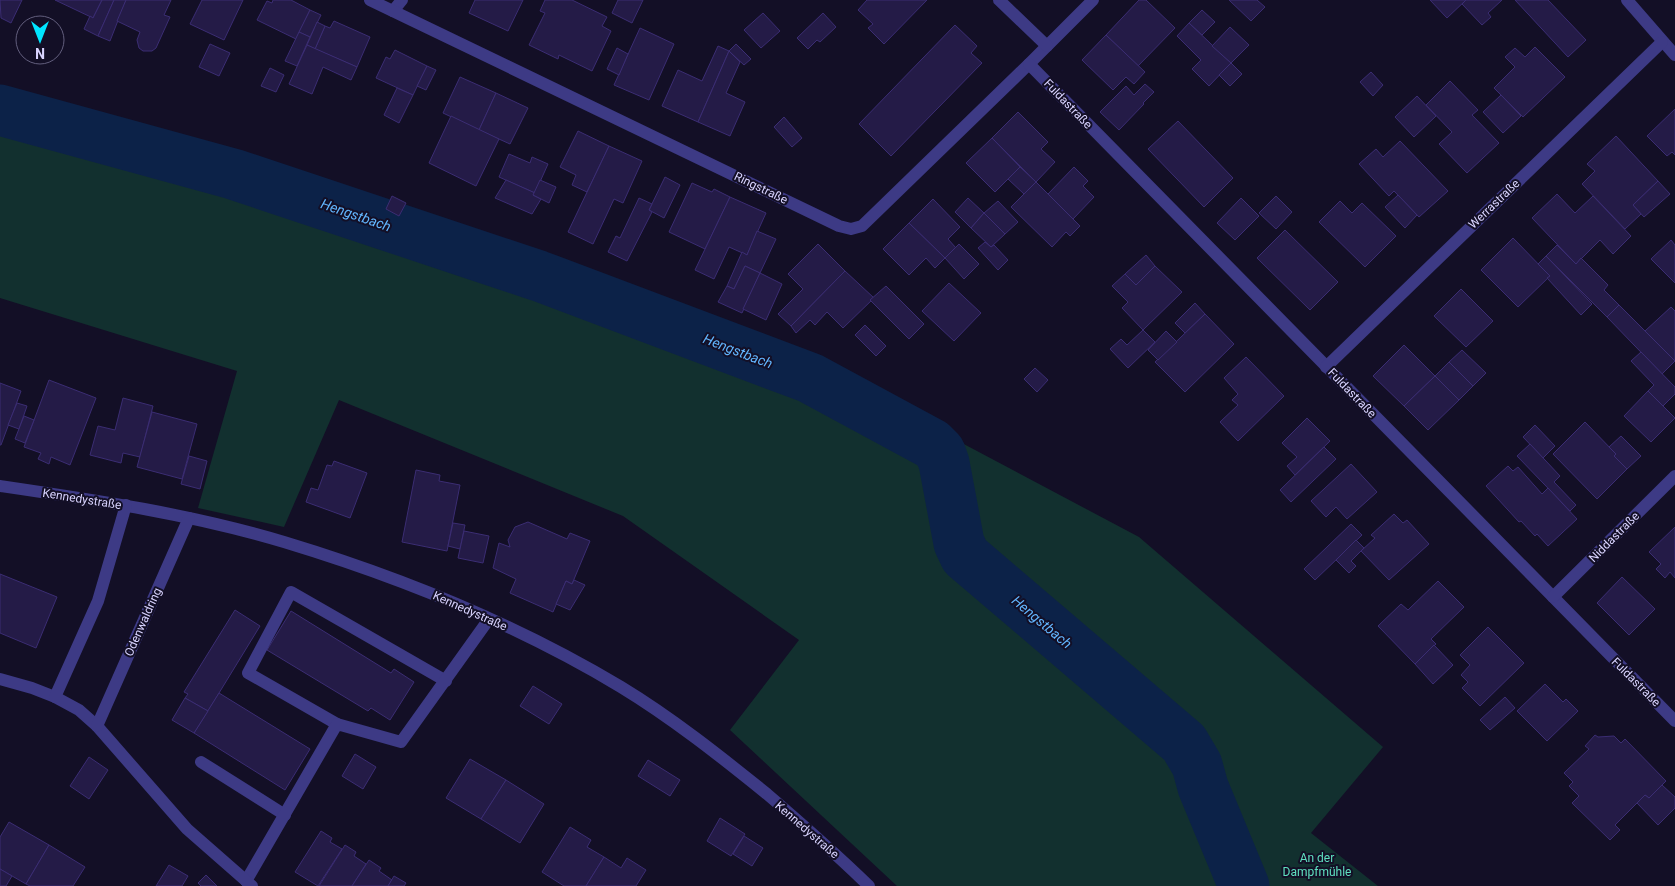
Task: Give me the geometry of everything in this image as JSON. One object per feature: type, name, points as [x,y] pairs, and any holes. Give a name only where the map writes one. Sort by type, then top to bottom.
[{"type":"street","name":"Ringstraße","points":[[370,0],[839,226],[851,228],[862,226],[1093,0]]},
{"type":"street","points":[[393,12],[402,0]]},
{"type":"street","points":[[999,0],[1047,46]]},
{"type":"street","points":[[1627,0],[1675,55]]},
{"type":"street","name":"Werrastraße","points":[[1326,367],[1662,42]]},
{"type":"street","name":"Fuldastraße","points":[[1029,64],[1675,722]]},
{"type":"street","name":"Niddastraße","points":[[1553,598],[1675,476]]},
{"type":"street","name":"Kennedystraße","points":[[0,486],[126,505],[282,541],[362,567],[489,619],[561,654],[621,687],[672,720],[735,768],[807,828],[869,886]]},
{"type":"street","points":[[55,697],[98,601],[126,505]]},
{"type":"street","name":"Odenwaldring","points":[[97,726],[188,518]]},
{"type":"street","points":[[446,681],[291,592],[248,673],[337,724],[401,742],[446,681],[489,619]]},
{"type":"street","points":[[0,679],[55,697],[78,710],[97,726],[187,829],[249,884],[285,815],[337,724]]},
{"type":"street","points":[[201,762],[285,815]]},
{"type":"green space","name":"An der Dampfmühle","points":[[0,132],[112,156],[235,194],[385,248],[388,212],[792,353],[1139,537],[1383,747],[1311,833],[1378,886],[897,886],[730,730],[799,640],[623,516],[339,400],[284,527],[198,508],[237,371],[0,298]]},
{"type":"building","points":[[0,0],[22,0],[11,23],[1,18]]},
{"type":"building","points":[[55,0],[102,0],[93,18]]},
{"type":"building","points":[[102,0],[114,0],[98,36],[84,29],[90,16],[93,18]]},
{"type":"building","points":[[114,0],[126,0],[110,41],[98,36]]},
{"type":"building","points":[[126,0],[171,0],[164,15],[170,17],[156,48],[152,51],[143,51],[139,48],[137,40],[140,32],[117,21]]},
{"type":"building","points":[[202,0],[243,0],[224,40],[190,24]]},
{"type":"building","points":[[273,0],[291,0],[310,10],[296,39],[257,20],[267,1],[272,3]]},
{"type":"building","points":[[475,0],[523,0],[508,31],[469,13]]},
{"type":"building","points":[[545,0],[572,0],[607,17],[602,26],[611,31],[592,71],[559,55],[558,59],[529,45],[545,13],[540,11]]},
{"type":"building","points":[[618,0],[643,0],[632,23],[612,13]]},
{"type":"building","points":[[867,0],[927,0],[884,44],[868,28],[873,24],[858,10]]},
{"type":"building","points":[[1139,0],[1146,0],[1175,28],[1138,66],[1106,35]]},
{"type":"building","points":[[1229,0],[1257,0],[1265,7],[1251,21]]},
{"type":"building","points":[[1430,0],[1466,0],[1447,18]]},
{"type":"building","points":[[1466,0],[1502,0],[1488,13],[1491,17],[1482,25],[1462,4]]},
{"type":"building","points":[[1515,0],[1548,0],[1586,40],[1568,57]]},
{"type":"building","points":[[310,10],[321,15],[310,37],[299,32]]},
{"type":"building","points":[[1202,10],[1215,22],[1202,35],[1189,23]]},
{"type":"building","points":[[763,13],[780,31],[761,48],[744,30]]},
{"type":"building","points":[[823,13],[836,27],[820,42],[817,40],[808,49],[797,38]]},
{"type":"building","points":[[334,21],[370,37],[357,67],[315,49],[325,26],[330,28]]},
{"type":"building","points":[[317,22],[325,26],[315,49],[307,45]]},
{"type":"building","points":[[1189,23],[1231,63],[1209,86],[1192,69],[1201,60],[1177,36]]},
{"type":"building","points":[[955,25],[977,46],[971,53],[982,63],[891,156],[859,124]]},
{"type":"building","points":[[1230,27],[1249,45],[1231,63],[1212,46]]},
{"type":"building","points":[[640,28],[674,44],[649,100],[614,85]]},
{"type":"building","points":[[299,32],[310,37],[297,66],[285,61]]},
{"type":"building","points":[[1106,35],[1145,72],[1134,84],[1126,77],[1113,90],[1082,60]]},
{"type":"building","points":[[210,44],[230,53],[219,76],[199,67]]},
{"type":"building","points":[[736,44],[751,59],[744,65],[729,51]]},
{"type":"building","points":[[307,45],[357,67],[351,80],[323,67],[312,94],[289,84]]},
{"type":"building","points":[[718,46],[729,51],[698,122],[662,106],[678,70],[702,81]]},
{"type":"building","points":[[1535,47],[1565,77],[1523,117],[1494,88],[1515,67],[1505,57],[1515,48],[1525,57]]},
{"type":"building","points":[[617,48],[628,54],[619,75],[607,69]]},
{"type":"building","points":[[395,50],[427,66],[413,95],[376,78],[386,57],[390,59]]},
{"type":"building","points":[[729,51],[740,62],[726,93],[745,102],[730,136],[698,122]]},
{"type":"building","points":[[1231,63],[1242,74],[1230,86],[1219,75]]},
{"type":"building","points":[[427,66],[436,70],[426,90],[417,86]]},
{"type":"building","points":[[270,68],[284,75],[276,92],[261,86]]},
{"type":"building","points":[[1371,72],[1383,85],[1373,96],[1360,82]]},
{"type":"building","points":[[460,77],[496,93],[479,130],[443,113]]},
{"type":"building","points":[[1450,81],[1478,110],[1472,115],[1499,143],[1467,173],[1439,144],[1452,132],[1426,105]]},
{"type":"building","points":[[1145,84],[1154,92],[1119,130],[1100,112],[1126,86],[1134,95]]},
{"type":"building","points":[[397,88],[413,95],[399,123],[384,115]]},
{"type":"building","points":[[496,93],[528,108],[510,144],[479,130]]},
{"type":"building","points":[[1501,95],[1521,116],[1503,133],[1483,112]]},
{"type":"building","points":[[1417,96],[1436,116],[1414,137],[1395,117]]},
{"type":"building","points":[[1675,109],[1675,155],[1672,152],[1667,156],[1647,136]]},
{"type":"building","points":[[1018,112],[1048,142],[1041,149],[1055,162],[1036,182],[992,138]]},
{"type":"building","points":[[451,116],[499,139],[476,186],[429,163]]},
{"type":"building","points":[[784,117],[802,138],[792,147],[774,127]]},
{"type":"building","points":[[1178,121],[1233,178],[1204,207],[1148,149]]},
{"type":"building","points":[[578,131],[609,146],[587,192],[572,185],[576,175],[560,167]]},
{"type":"building","points":[[1616,136],[1658,181],[1633,205],[1641,214],[1625,229],[1582,184],[1595,171],[1587,164]]},
{"type":"building","points":[[992,138],[1020,167],[995,192],[966,163]]},
{"type":"building","points":[[1400,141],[1448,191],[1419,217],[1394,191],[1389,196],[1359,164],[1376,149],[1383,157]]},
{"type":"building","points":[[609,146],[642,161],[623,203],[614,199],[593,244],[568,232]]},
{"type":"building","points":[[509,154],[530,163],[532,157],[548,164],[535,193],[499,177]]},
{"type":"building","points":[[1020,167],[1036,182],[1024,194],[1008,179]]},
{"type":"building","points":[[1074,167],[1088,181],[1083,186],[1094,197],[1073,219],[1048,194]]},
{"type":"building","points":[[665,177],[680,185],[664,218],[649,210]]},
{"type":"building","points":[[506,180],[535,193],[533,195],[541,199],[532,214],[495,198]]},
{"type":"building","points":[[540,180],[556,187],[549,203],[533,195]]},
{"type":"building","points":[[1658,181],[1670,194],[1644,217],[1633,205]]},
{"type":"building","points":[[1036,182],[1080,226],[1070,236],[1066,232],[1052,247],[1011,207]]},
{"type":"building","points":[[692,183],[712,192],[714,189],[730,197],[705,249],[669,232]]},
{"type":"building","points":[[1557,194],[1575,213],[1593,196],[1631,236],[1613,254],[1600,240],[1576,264],[1532,218]]},
{"type":"building","points":[[1398,195],[1417,215],[1405,228],[1385,207]]},
{"type":"building","points":[[392,196],[406,203],[399,216],[386,209]]},
{"type":"building","points":[[1276,196],[1292,212],[1276,229],[1259,213]]},
{"type":"building","points":[[730,197],[766,213],[747,255],[729,247],[714,279],[695,270]]},
{"type":"building","points":[[639,198],[652,204],[649,210],[652,212],[627,261],[608,252],[616,236],[620,238]]},
{"type":"building","points":[[968,198],[984,213],[971,228],[955,212]]},
{"type":"building","points":[[1241,198],[1259,216],[1235,240],[1217,223]]},
{"type":"building","points":[[933,199],[960,227],[948,239],[956,248],[945,258],[909,223]]},
{"type":"building","points":[[998,201],[1018,222],[1005,234],[984,213]]},
{"type":"building","points":[[1340,201],[1352,213],[1362,203],[1396,236],[1365,267],[1319,222]]},
{"type":"building","points":[[984,213],[1005,234],[991,247],[971,228]]},
{"type":"building","points":[[909,223],[945,258],[935,268],[926,258],[909,275],[883,249]]},
{"type":"building","points":[[1285,230],[1338,282],[1310,310],[1257,258]]},
{"type":"building","points":[[757,231],[776,239],[760,273],[745,266],[734,289],[727,286],[742,252],[747,255]]},
{"type":"building","points":[[1513,238],[1550,276],[1518,307],[1481,270]]},
{"type":"building","points":[[1671,240],[1675,245],[1675,283],[1651,259]]},
{"type":"building","points":[[985,242],[991,247],[994,245],[1008,260],[998,270],[978,248]]},
{"type":"building","points":[[818,244],[845,271],[791,326],[778,314],[803,289],[788,274]]},
{"type":"building","points":[[959,244],[979,264],[964,279],[945,258]]},
{"type":"building","points":[[1557,245],[1576,264],[1581,258],[1608,285],[1604,290],[1619,305],[1607,317],[1546,256]]},
{"type":"building","points":[[1146,255],[1155,266],[1136,285],[1125,274]]},
{"type":"building","points":[[1546,256],[1592,304],[1581,315],[1547,278],[1550,276],[1538,264]]},
{"type":"building","points":[[745,266],[760,273],[742,313],[718,302],[727,286],[734,289]]},
{"type":"building","points":[[1155,266],[1182,292],[1143,330],[1122,308],[1128,302],[1112,286],[1125,274],[1136,285]]},
{"type":"building","points":[[845,271],[874,298],[843,328],[827,312],[815,325],[810,320],[796,333],[791,326]]},
{"type":"building","points":[[760,273],[782,284],[766,320],[743,309]]},
{"type":"building","points":[[949,283],[981,313],[954,341],[922,311]]},
{"type":"building","points":[[886,286],[924,324],[909,339],[870,300]]},
{"type":"building","points":[[1461,289],[1493,321],[1466,347],[1434,316]]},
{"type":"building","points":[[1195,303],[1205,314],[1185,333],[1175,323]]},
{"type":"building","points":[[1619,305],[1675,361],[1662,374],[1607,317]]},
{"type":"building","points":[[1671,307],[1675,311],[1675,361],[1645,331]]},
{"type":"building","points":[[1205,314],[1234,344],[1185,392],[1155,362]]},
{"type":"building","points":[[865,325],[886,346],[876,356],[855,335]]},
{"type":"building","points":[[1143,330],[1155,342],[1128,368],[1110,349],[1121,339],[1127,345]]},
{"type":"building","points":[[1166,331],[1177,342],[1158,360],[1148,350]]},
{"type":"building","points":[[1404,345],[1435,376],[1404,406],[1373,376]]},
{"type":"building","points":[[1462,350],[1486,373],[1473,386],[1449,362]]},
{"type":"building","points":[[1641,352],[1675,387],[1675,394],[1663,406],[1648,391],[1654,385],[1631,361]]},
{"type":"building","points":[[1246,357],[1284,396],[1238,441],[1220,422],[1238,405],[1232,400],[1238,394],[1224,378]]},
{"type":"building","points":[[1449,362],[1473,386],[1459,400],[1435,376]]},
{"type":"building","points":[[1035,368],[1048,380],[1037,392],[1024,379]]},
{"type":"building","points":[[1435,376],[1459,400],[1428,430],[1404,406]]},
{"type":"building","points":[[49,380],[96,398],[70,465],[51,457],[49,464],[38,459],[41,453],[24,447]]},
{"type":"building","points":[[0,383],[21,391],[1,445],[0,445]]},
{"type":"building","points":[[1648,391],[1675,418],[1651,442],[1624,416]]},
{"type":"building","points":[[123,398],[153,406],[140,457],[123,453],[121,463],[90,455],[98,426],[115,430]]},
{"type":"building","points":[[17,403],[27,406],[19,429],[8,425]]},
{"type":"building","points":[[152,412],[197,424],[182,479],[137,467]]},
{"type":"building","points":[[24,416],[34,420],[25,443],[15,439]]},
{"type":"building","points":[[1307,418],[1330,441],[1295,475],[1287,466],[1297,457],[1282,443]]},
{"type":"building","points":[[1585,422],[1616,454],[1614,456],[1627,469],[1597,499],[1553,454]]},
{"type":"building","points":[[1535,425],[1555,446],[1543,458],[1523,437]]},
{"type":"building","points":[[1621,436],[1641,456],[1627,469],[1614,456],[1616,454],[1609,447]]},
{"type":"building","points":[[1530,444],[1560,476],[1554,482],[1576,505],[1570,511],[1517,456]]},
{"type":"building","points":[[1324,447],[1336,459],[1291,502],[1280,490]]},
{"type":"building","points":[[189,456],[207,461],[200,489],[181,484]]},
{"type":"building","points":[[334,461],[367,473],[350,518],[306,502],[311,488],[318,490],[327,465],[332,466]]},
{"type":"building","points":[[1351,464],[1377,492],[1347,519],[1336,507],[1326,517],[1311,501]]},
{"type":"building","points":[[1508,466],[1513,471],[1518,467],[1542,494],[1548,488],[1577,519],[1548,546],[1537,534],[1535,536],[1521,521],[1519,522],[1486,486]]},
{"type":"building","points":[[416,470],[440,475],[439,481],[460,485],[447,551],[402,542]]},
{"type":"building","points":[[1394,514],[1403,523],[1407,520],[1429,544],[1389,580],[1361,551],[1375,538],[1371,535]]},
{"type":"building","points":[[528,522],[567,539],[570,533],[590,541],[572,584],[566,581],[553,612],[510,593],[516,579],[493,568],[499,543],[510,547],[508,540],[515,527]]},
{"type":"building","points":[[453,523],[465,525],[460,549],[448,546]]},
{"type":"building","points":[[1351,524],[1362,535],[1315,580],[1304,569]]},
{"type":"building","points":[[1675,527],[1675,578],[1670,572],[1665,578],[1656,569],[1661,564],[1649,552]]},
{"type":"building","points":[[464,531],[489,536],[483,563],[458,558]]},
{"type":"building","points":[[1356,540],[1364,548],[1351,561],[1356,566],[1349,573],[1336,560]]},
{"type":"building","points":[[0,574],[57,597],[36,648],[0,633]]},
{"type":"building","points":[[1622,577],[1655,609],[1629,635],[1597,603]]},
{"type":"building","points":[[574,580],[585,585],[570,610],[556,604],[566,581],[572,584]]},
{"type":"building","points":[[1438,581],[1464,607],[1431,639],[1436,644],[1415,664],[1378,626],[1401,604],[1408,610]]},
{"type":"building","points":[[235,610],[260,626],[208,711],[185,698],[188,694],[184,692]]},
{"type":"building","points":[[291,611],[391,673],[394,669],[414,682],[390,720],[371,708],[368,711],[267,650]]},
{"type":"building","points":[[1488,627],[1524,663],[1480,706],[1462,688],[1468,682],[1461,675],[1470,665],[1460,655]]},
{"type":"building","points":[[1434,645],[1453,665],[1433,684],[1415,664]]},
{"type":"building","points":[[1545,684],[1563,702],[1566,699],[1578,711],[1547,741],[1517,711]]},
{"type":"building","points":[[533,686],[562,704],[549,724],[520,706]]},
{"type":"building","points":[[219,693],[310,749],[285,790],[194,733]]},
{"type":"building","points":[[1505,697],[1515,708],[1490,730],[1480,720]]},
{"type":"building","points":[[185,698],[208,711],[194,733],[172,720]]},
{"type":"building","points":[[1595,735],[1598,737],[1614,736],[1621,743],[1625,739],[1666,781],[1649,798],[1645,795],[1615,825],[1620,830],[1610,840],[1572,803],[1579,796],[1569,786],[1573,782],[1564,773],[1589,749],[1585,746]]},
{"type":"building","points":[[355,754],[376,767],[363,789],[342,776]]},
{"type":"building","points":[[89,757],[108,770],[89,799],[70,786]]},
{"type":"building","points":[[470,759],[506,780],[481,819],[446,798]]},
{"type":"building","points":[[648,760],[680,780],[670,796],[638,776]]},
{"type":"building","points":[[506,780],[544,804],[520,843],[481,819]]},
{"type":"building","points":[[1662,785],[1675,797],[1675,808],[1658,825],[1637,803],[1645,795],[1649,798]]},
{"type":"building","points":[[720,818],[745,834],[731,856],[707,841]]},
{"type":"building","points":[[9,822],[49,845],[26,884],[0,869],[0,837]]},
{"type":"building","points":[[570,827],[591,840],[587,847],[604,857],[586,886],[564,886],[542,872]]},
{"type":"building","points":[[321,831],[332,838],[330,842],[342,849],[318,886],[295,872]]},
{"type":"building","points":[[744,836],[763,848],[752,866],[733,854]]},
{"type":"building","points":[[49,845],[85,867],[73,886],[30,886],[26,884]]},
{"type":"building","points":[[345,845],[356,852],[354,856],[366,864],[352,886],[319,886]]},
{"type":"building","points":[[604,857],[621,868],[627,858],[646,870],[636,886],[586,886]]},
{"type":"building","points":[[369,860],[381,868],[379,871],[392,880],[388,886],[352,886]]},
{"type":"building","points":[[169,865],[188,876],[182,886],[156,886]]},
{"type":"building","points":[[0,869],[12,876],[6,886],[0,886]]},
{"type":"building","points":[[206,875],[217,886],[201,886],[198,883]]},
{"type":"building","points":[[394,876],[406,883],[404,886],[388,886]]},
{"type":"waterway","name":"Hengstbach","points":[[0,110],[233,174],[539,276],[810,378],[932,444],[940,452],[944,463],[959,543],[965,556],[1184,743],[1197,765],[1203,787],[1244,886]]}]
